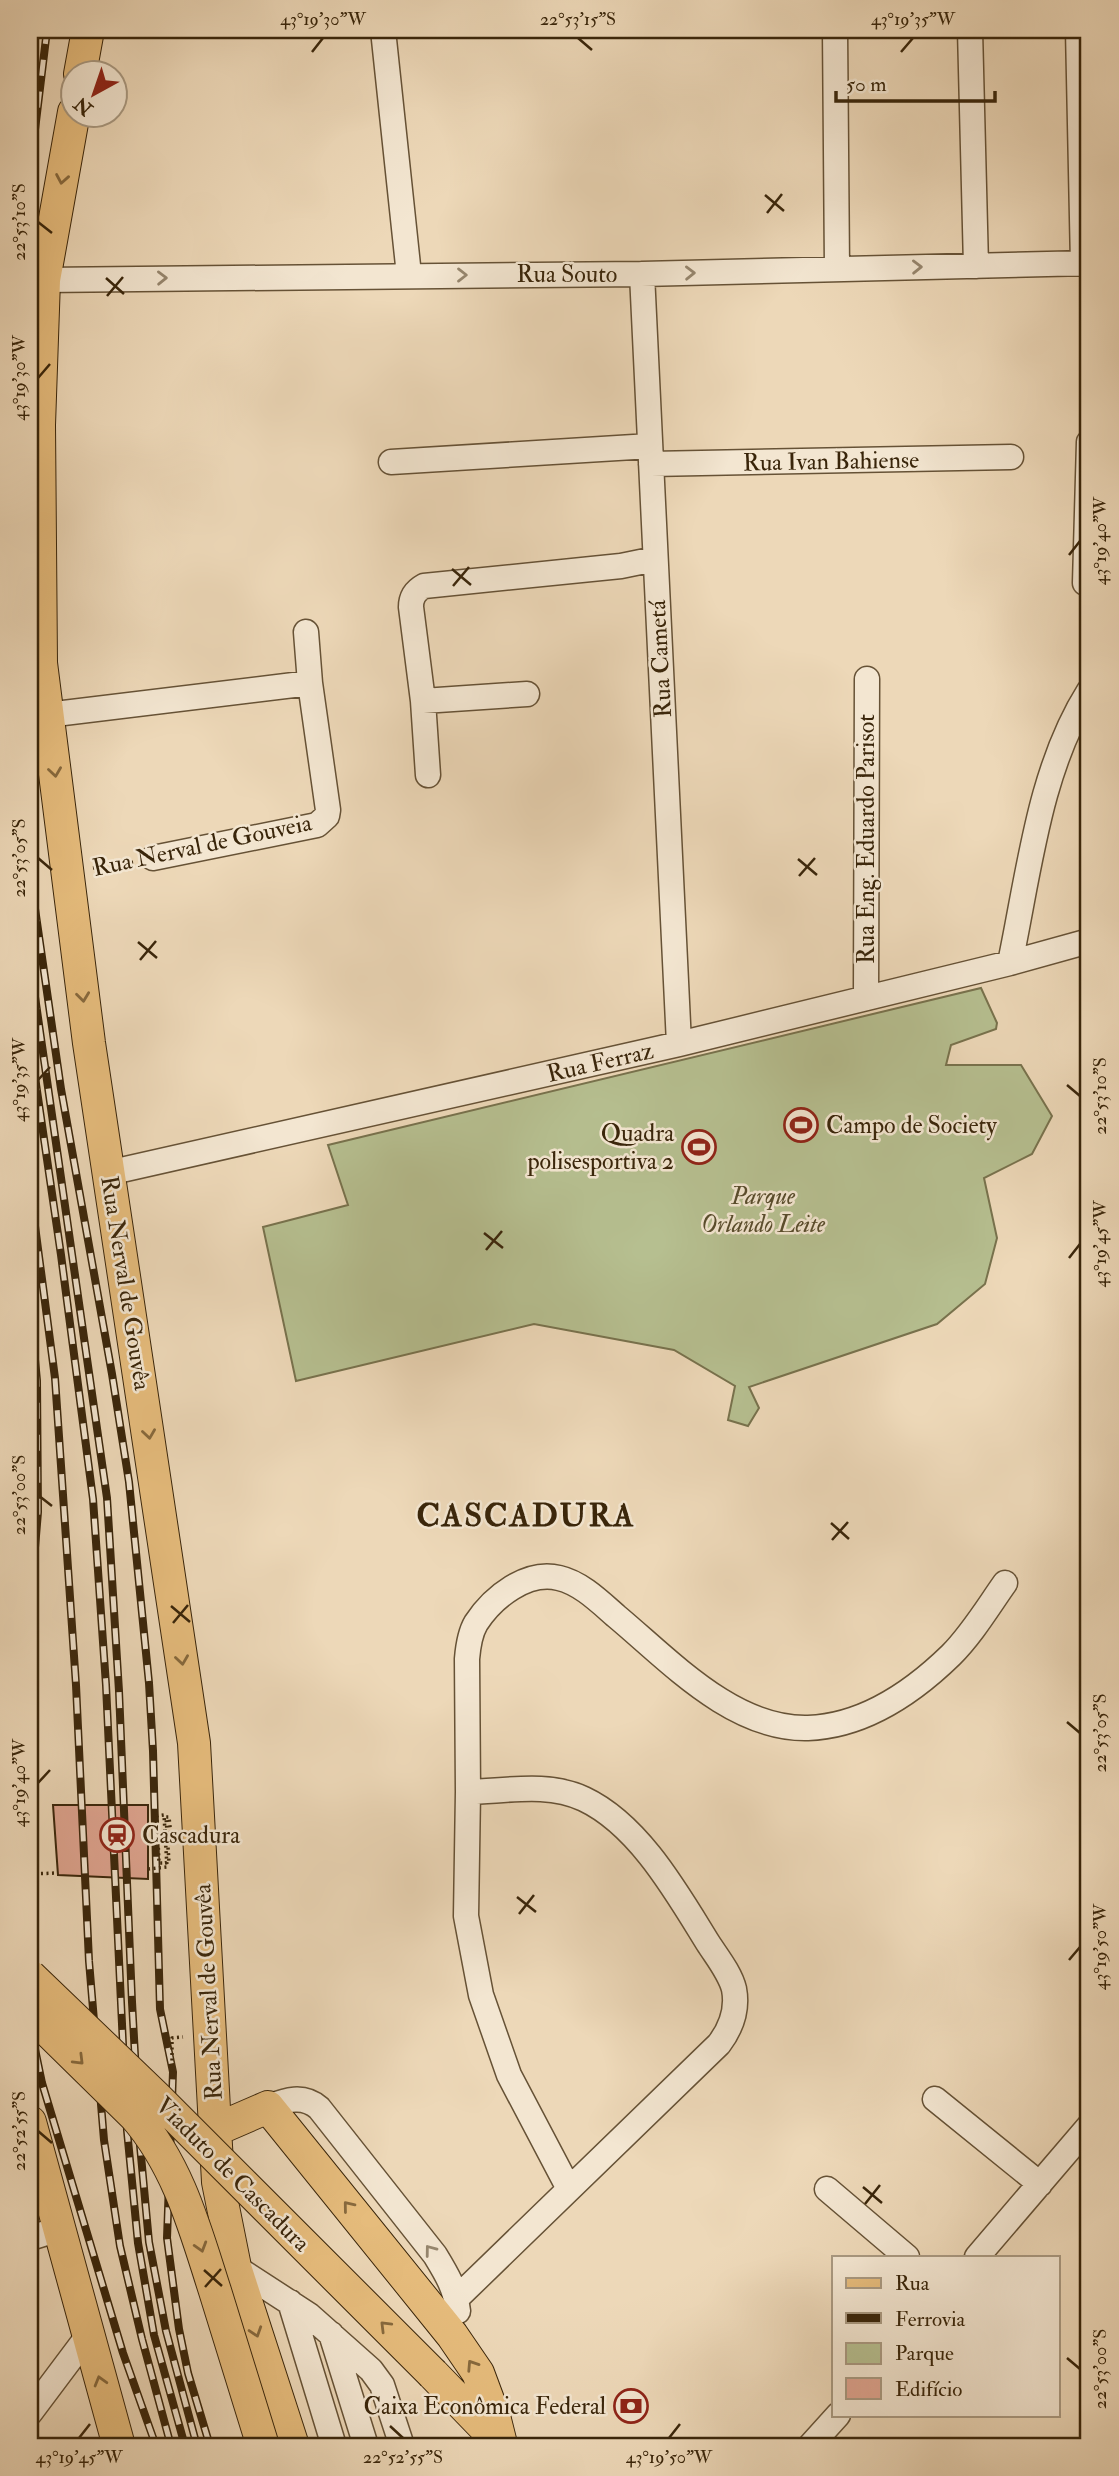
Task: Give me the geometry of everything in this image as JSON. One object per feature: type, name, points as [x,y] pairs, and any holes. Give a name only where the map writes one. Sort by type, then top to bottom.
[{"type":"main road","points":[[83,60],[88,30]]},
{"type":"main road","name":"Rua Nerval de Gouvêa","points":[[71,130],[44,280],[40,425],[40,620],[47,715],[108,1173],[127,1283],[194,1742],[218,2182],[235,2267],[293,2446]]},
{"type":"main road","name":"Viaduto de Cascadura","points":[[30,1976],[164,2105],[502,2445]]},
{"type":"main road","name":"Viaduto de Cascadura","points":[[30,2013],[135,2116],[151,2134],[165,2157],[188,2206],[263,2446]]},
{"type":"main road","points":[[215,2130],[268,2107],[452,2335],[478,2373],[502,2445]]},
{"type":"main road","points":[[30,2122],[44,2234],[88,2337],[119,2446]]},
{"type":"street","points":[[383,30],[409,275]]},
{"type":"street","points":[[835,30],[837,269]]},
{"type":"street","points":[[970,30],[976,266]]},
{"type":"street","points":[[1078,30],[1086,264]]},
{"type":"street","name":"Rua Souto","points":[[44,280],[642,274],[1086,264]]},
{"type":"street","name":"Rua Cametá","points":[[642,274],[679,1044]]},
{"type":"street","points":[[1085,583],[1089,442]]},
{"type":"street","name":"Rua Ivan Bahiense","points":[[391,462],[651,455],[1011,457]]},
{"type":"street","points":[[428,775],[423,701],[411,607],[411,600],[417,590],[424,586],[621,566],[655,559]]},
{"type":"street","name":"Rua Nerval de Gouveia","points":[[153,858],[317,825],[323,821],[328,810],[310,683],[306,632]]},
{"type":"street","name":"Rua Eng. Eduardo Parisot","points":[[866,999],[867,679]]},
{"type":"street","points":[[47,715],[310,683]]},
{"type":"street","points":[[1010,963],[1043,803],[1054,764],[1071,723],[1089,691]]},
{"type":"street","points":[[423,701],[527,694]]},
{"type":"street","name":"Rua Ferraz","points":[[108,1173],[679,1044],[1089,941]]},
{"type":"street","points":[[569,2189],[509,2075],[481,1996],[466,1916],[467,1659],[469,1641],[476,1624],[500,1596],[525,1580],[542,1576],[561,1578],[588,1592],[712,1695],[737,1711],[760,1721],[808,1728],[863,1718],[902,1696],[952,1654],[1005,1583]]},
{"type":"street","points":[[457,2298],[719,2044],[728,2033],[735,2011],[733,1986],[682,1902],[641,1845],[616,1820],[584,1799],[554,1790],[468,1792]]},
{"type":"street","points":[[268,2107],[294,2099],[305,2100],[319,2108],[435,2255],[449,2278],[457,2298],[458,2316],[452,2335]]},
{"type":"street","points":[[935,2099],[1040,2184]]},
{"type":"street","points":[[978,2256],[1089,2126]]},
{"type":"street","points":[[827,2189],[906,2256]]},
{"type":"street","points":[[235,2267],[290,2302],[331,2333],[378,2378],[402,2446]]},
{"type":"street","points":[[290,2302],[334,2446]]},
{"type":"street","points":[[331,2333],[366,2446]]},
{"type":"street","points":[[30,2413],[88,2337]]},
{"type":"street","points":[[810,2446],[837,2416]]},
{"type":"path","name":"Rua Nerval de Gouveia","points":[[67,872],[153,858]]},
{"type":"path","points":[[148,1869],[167,1867],[164,1815],[157,1816],[159,1863],[165,1863],[169,1862],[166,1817],[169,1817],[171,1836]]},
{"type":"path","points":[[30,1874],[57,1872]]},
{"type":"path","points":[[172,2077],[172,2038],[183,2037]]},
{"type":"green space","name":"Parque Orlando Leite","points":[[981,988],[997,1023],[996,1029],[951,1045],[946,1065],[1021,1065],[1052,1116],[1032,1154],[984,1178],[997,1238],[985,1284],[937,1324],[749,1387],[759,1408],[748,1426],[728,1420],[735,1386],[674,1350],[534,1324],[296,1381],[263,1227],[348,1205],[328,1145]]},
{"type":"building","points":[[53,1805],[148,1805],[148,1879],[58,1875]]},
{"type":"railway","points":[[30,72],[35,30]]},
{"type":"railway","points":[[30,171],[47,30]]},
{"type":"railway","points":[[30,874],[61,1089],[129,1482],[149,1683],[160,2009],[173,2072],[167,2238],[179,2329],[188,2373],[210,2446]]},
{"type":"railway","points":[[30,962],[107,1498],[119,1691],[140,2145],[149,2242],[166,2331],[197,2446]]},
{"type":"railway","points":[[30,1043],[93,1499],[106,1685],[127,2130],[138,2243],[154,2335],[185,2446]]},
{"type":"railway","points":[[30,1188],[55,1378],[76,1685],[89,1961],[104,2140],[120,2246],[171,2446]]},
{"type":"railway","points":[[30,1307],[37,1381],[38,1512],[30,1607]]},
{"type":"railway","points":[[30,2025],[42,2083],[123,2353],[156,2446]]},
{"type":"place","name":"Campo de Society","points":[[801,1125]]},
{"type":"place","name":"Quadra polisesportiva 2","points":[[699,1147]]},
{"type":"place","name":"Cascadura","points":[[117,1835]]},
{"type":"place","name":"Caixa Econômica Federal","points":[[631,2406]]},
{"type":"district","name":"CASCADURA","points":[[526,1515]]}]
